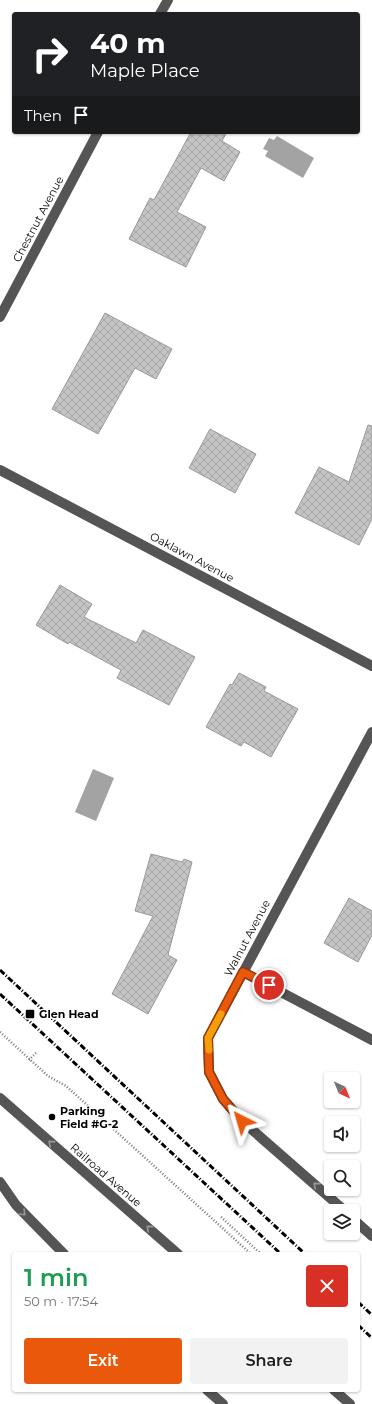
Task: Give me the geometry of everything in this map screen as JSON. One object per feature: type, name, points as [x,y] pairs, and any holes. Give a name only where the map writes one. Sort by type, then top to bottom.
[{"type":"street","points":[[161,12],[168,0]]},
{"type":"street","name":"Chestnut Avenue","points":[[0,317],[97,134]]},
{"type":"street","name":"Oaklawn Avenue","points":[[0,470],[372,666]]},
{"type":"street","name":"Walnut Avenue","points":[[336,1204],[242,1121],[223,1099],[209,1072],[208,1038],[372,732]]},
{"type":"street","points":[[243,972],[372,1040]]},
{"type":"street","name":"Railroad Avenue","points":[[0,1098],[176,1252]]},
{"type":"street","points":[[0,1182],[16,1205],[62,1252]]},
{"type":"street","points":[[360,1225],[372,1236]]},
{"type":"street","points":[[209,1392],[223,1404]]},
{"type":"street","points":[[336,1392],[349,1403]]},
{"type":"path","points":[[0,1032],[48,1076],[66,1086],[250,1252]]},
{"type":"path","points":[[29,1060],[36,1053]]},
{"type":"path","points":[[221,1217],[259,1252]]},
{"type":"shaded area","points":[[277,136],[314,158],[303,178],[265,156],[268,151],[263,149],[269,138],[274,140]]},
{"type":"shaded area","points":[[93,769],[114,778],[96,821],[75,812]]},
{"type":"building","points":[[190,134],[226,134],[222,141],[240,152],[224,181],[201,168],[177,212],[206,227],[186,267],[129,239],[150,198],[154,200]]},
{"type":"building","points":[[105,313],[172,349],[156,379],[135,368],[98,434],[52,409]]},
{"type":"building","points":[[368,425],[372,426],[372,519],[359,545],[295,513],[319,467],[349,482]]},
{"type":"building","points":[[210,429],[256,454],[235,493],[189,468]]},
{"type":"building","points":[[60,585],[92,604],[84,617],[136,643],[143,630],[195,657],[169,705],[117,678],[121,670],[69,642],[68,644],[36,625]]},
{"type":"building","points":[[239,673],[266,687],[264,691],[298,709],[271,757],[244,742],[241,746],[206,727],[230,684],[232,685]]},
{"type":"building","points":[[151,854],[182,862],[184,859],[192,862],[168,955],[177,960],[148,1014],[112,994],[153,916],[135,911]]},
{"type":"building","points":[[349,898],[372,911],[372,935],[358,962],[324,943]]},
{"type":"railway","points":[[0,970],[303,1252]]},
{"type":"railway","points":[[0,994],[279,1252]]},
{"type":"railway","points":[[360,1304],[372,1315]]},
{"type":"railway","points":[[360,1327],[372,1338]]},
{"type":"slow traffic","points":[[209,1050],[208,1038],[221,1014]]},
{"type":"place","name":"Glen Head","points":[[30,1014]]},
{"type":"place","name":"Parking Field #G-2","points":[[52,1117]]},
{"type":"route","points":[[242,1121],[223,1099],[209,1072],[208,1038],[243,972],[269,985]]}]
